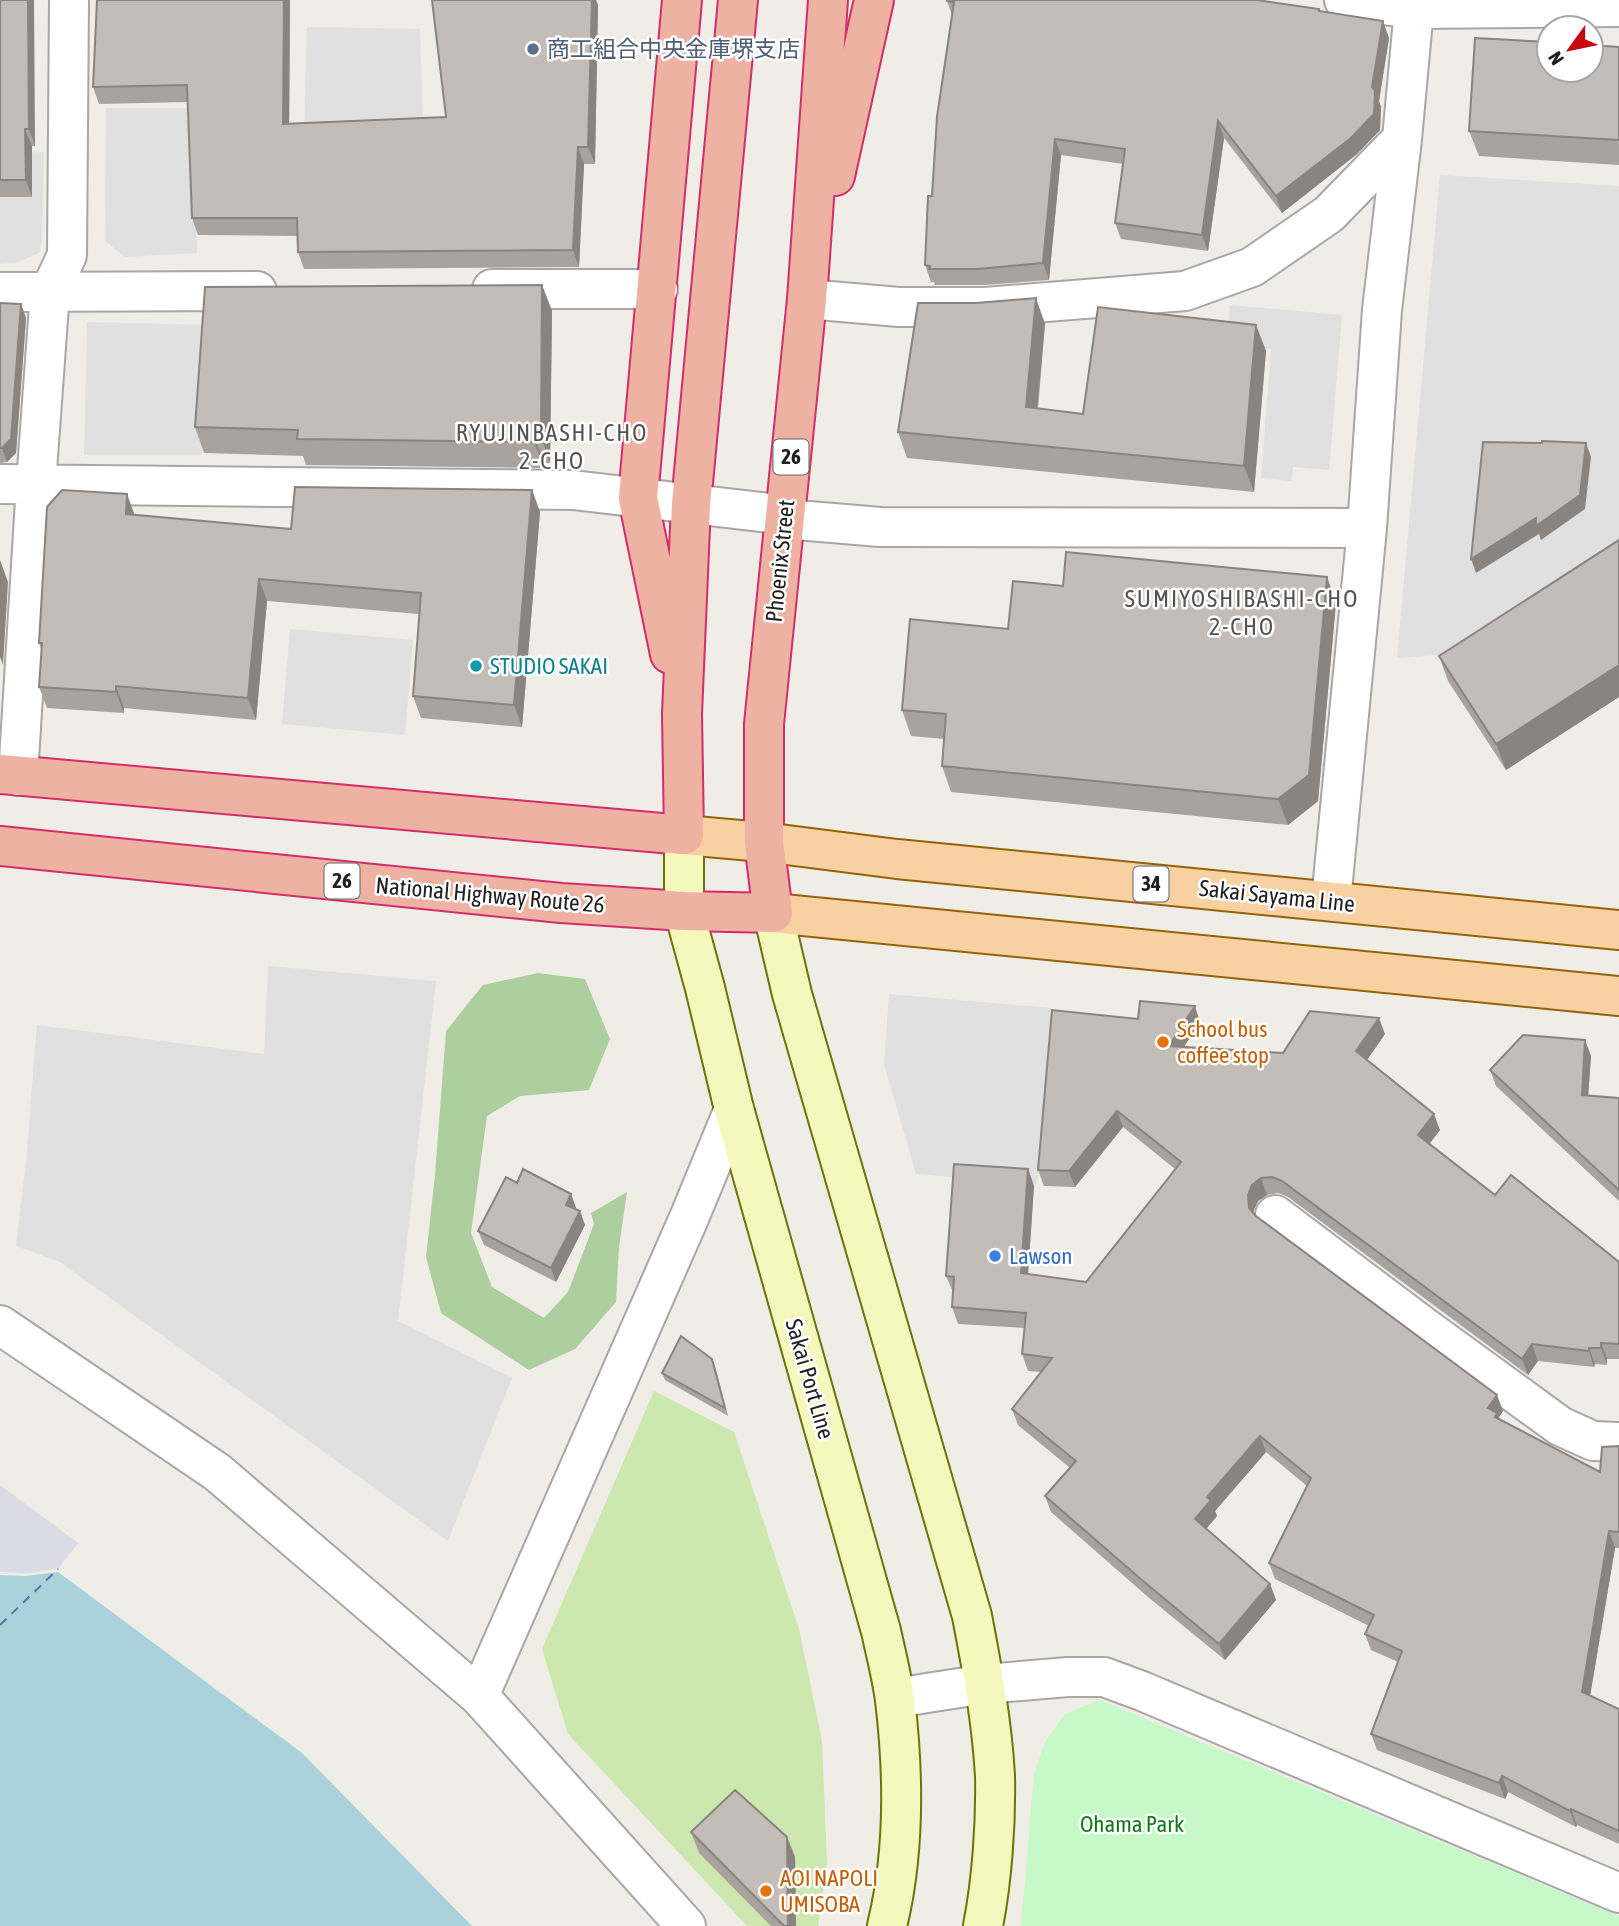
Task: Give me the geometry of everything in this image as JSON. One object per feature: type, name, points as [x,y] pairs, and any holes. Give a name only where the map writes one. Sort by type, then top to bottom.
[{"type":"highway","points":[[682,0],[638,498],[682,714]]},
{"type":"highway","points":[[9,775],[684,835],[682,714],[691,504],[737,0]]},
{"type":"highway","name":"Phoenix Street","points":[[773,913],[764,842],[764,724],[807,299],[828,0]]},
{"type":"highway","name":"26","points":[[807,299],[873,0]]},
{"type":"highway","name":"National Highway Route 26","points":[[0,846],[561,903],[684,911],[773,913]]},
{"type":"main road","name":"Sakai Sayama Line","points":[[684,835],[897,859],[1619,930]]},
{"type":"main road","name":"Sakai Port Line","points":[[684,835],[684,911],[734,1109],[881,1631],[895,1698],[902,1782],[900,1842],[895,1894],[887,1926]]},
{"type":"main road","points":[[984,1926],[992,1853],[995,1776],[985,1684],[972,1616],[792,994],[773,913],[1619,996]]},
{"type":"street","points":[[9,775],[18,484],[50,292],[67,255],[69,0]]},
{"type":"street","points":[[1344,0],[1414,9],[1619,7]]},
{"type":"street","points":[[1331,901],[1367,528],[1382,310],[1414,9]]},
{"type":"street","points":[[807,299],[899,307],[985,307],[1185,291],[1252,267],[1329,214],[1402,139]]},
{"type":"street","points":[[460,289],[658,289]]},
{"type":"street","points":[[0,292],[296,290]]},
{"type":"street","points":[[18,484],[573,490],[770,513],[785,519],[880,527],[1367,528]]},
{"type":"street","points":[[479,1696],[684,1231],[734,1109]]},
{"type":"street","points":[[1275,1214],[1560,1426],[1593,1441],[1619,1442]]},
{"type":"street","points":[[0,1325],[217,1472],[479,1696],[686,1926]]},
{"type":"street","points":[[895,1698],[985,1684],[1068,1677],[1104,1677],[1167,1701],[1619,1893]]},
{"type":"green space","points":[[538,973],[585,979],[610,1039],[589,1090],[520,1096],[487,1116],[471,1233],[492,1287],[544,1318],[568,1292],[594,1224],[591,1213],[627,1192],[619,1247],[616,1302],[575,1349],[529,1370],[441,1313],[426,1257],[446,1031],[483,985]]},
{"type":"green space","points":[[654,1391],[734,1432],[799,1629],[822,1741],[827,1863],[818,1926],[747,1926],[568,1734],[542,1649]]},
{"type":"green space","name":"Ohama Park","points":[[1100,1700],[1619,1916],[1619,1926],[1021,1926],[1034,1774],[1045,1742],[1065,1714]]},
{"type":"shaded area","points":[[307,27],[420,29],[427,256],[304,133]]},
{"type":"shaded area","points":[[106,108],[194,108],[197,253],[125,257],[105,241]]},
{"type":"shaded area","points":[[44,152],[42,242],[39,253],[16,263],[0,264],[0,153]]},
{"type":"shaded area","points":[[1440,175],[1619,186],[1619,553],[1465,653],[1397,658]]},
{"type":"shaded area","points":[[1230,305],[1342,315],[1329,470],[1293,467],[1291,481],[1261,478],[1271,349],[1227,345]]},
{"type":"shaded area","points":[[87,322],[205,325],[202,455],[84,455]]},
{"type":"shaded area","points":[[290,629],[413,640],[405,735],[282,724]]},
{"type":"shaded area","points":[[268,966],[436,981],[398,1321],[512,1378],[448,1541],[60,1262],[16,1246],[37,1025],[264,1054]]},
{"type":"shaded area","points":[[889,994],[1051,1008],[1037,1184],[916,1174],[884,1064]]},
{"type":"shaded area","points":[[0,1485],[78,1543],[58,1569],[26,1573],[0,1572]]},
{"type":"water","points":[[58,1572],[302,1753],[472,1926],[0,1926],[0,1575],[26,1576]]},
{"type":"building","points":[[0,0],[28,0],[29,129],[25,129],[26,180],[0,180]]},
{"type":"building","points":[[97,0],[284,0],[283,124],[446,117],[432,0],[592,0],[588,147],[578,147],[573,250],[298,252],[297,218],[192,218],[187,85],[93,87]]},
{"type":"building","points":[[947,0],[1257,0],[1383,21],[1372,87],[1375,91],[1374,114],[1351,138],[1276,196],[1218,121],[1202,235],[1115,223],[1125,149],[1055,139],[1043,263],[978,269],[929,269],[930,266],[925,265],[928,196],[932,196],[937,117],[954,2]]},
{"type":"building","points":[[1475,38],[1535,41],[1535,84],[1605,84],[1605,46],[1619,47],[1619,140],[1469,131]]},
{"type":"building","points":[[542,285],[541,437],[535,437],[534,442],[297,439],[298,430],[195,427],[205,287]]},
{"type":"building","points":[[1036,298],[1026,407],[1083,414],[1098,307],[1256,325],[1244,466],[898,432],[918,303],[976,303]]},
{"type":"building","points":[[0,303],[21,304],[11,439],[2,448],[0,448]]},
{"type":"building","points":[[1483,442],[1586,443],[1580,495],[1536,526],[1536,518],[1471,559]]},
{"type":"building","points":[[295,487],[532,490],[514,705],[413,696],[421,593],[259,579],[248,698],[116,686],[116,692],[39,687],[47,507],[62,490],[127,494],[126,514],[291,529]]},
{"type":"building","points":[[1619,540],[1619,665],[1496,744],[1439,656]]},
{"type":"building","points":[[1066,552],[1327,577],[1309,775],[1278,799],[942,766],[946,714],[902,710],[910,619],[1008,629],[1013,581],[1063,586]]},
{"type":"building","points":[[1140,1001],[1195,1006],[1169,1046],[1283,1053],[1310,1011],[1379,1018],[1356,1051],[1434,1114],[1418,1135],[1495,1195],[1511,1175],[1619,1262],[1619,1344],[1601,1343],[1601,1348],[1589,1348],[1589,1351],[1532,1344],[1522,1359],[1282,1181],[1272,1177],[1261,1178],[1252,1185],[1248,1195],[1249,1208],[1256,1216],[1497,1395],[1488,1408],[1497,1413],[1495,1417],[1600,1472],[1602,1447],[1619,1446],[1619,1532],[1609,1531],[1582,1692],[1619,1709],[1619,1831],[1571,1809],[1570,1811],[1502,1776],[1499,1783],[1371,1734],[1402,1651],[1365,1634],[1374,1615],[1269,1563],[1311,1478],[1260,1436],[1207,1497],[1211,1500],[1195,1519],[1270,1584],[1219,1644],[1045,1496],[1076,1461],[1012,1409],[1052,1358],[1022,1354],[1026,1313],[952,1307],[954,1277],[946,1276],[954,1164],[1028,1169],[1021,1273],[1086,1282],[1181,1162],[1117,1111],[1069,1171],[1038,1170],[1052,1010],[1138,1019]]},
{"type":"building","points":[[1523,1035],[1585,1040],[1582,1095],[1619,1098],[1619,1190],[1490,1070]]},
{"type":"building","points":[[523,1169],[571,1194],[566,1205],[580,1211],[551,1268],[478,1231],[506,1177],[517,1183]]},
{"type":"building","points":[[681,1336],[712,1359],[725,1408],[662,1373]]},
{"type":"building","name":"AOI NAPOLI UMISOBA","points":[[735,1790],[787,1837],[788,1926],[784,1926],[691,1832]]},
{"type":"ferry route","points":[[0,1625],[58,1569]]},
{"type":"place","name":"商工組合中央金庫堺支店","points":[[533,49]]},
{"type":"place","name":"STUDIO SAKAI","points":[[476,666]]},
{"type":"place","name":"School bus coffee stop","points":[[1163,1042]]},
{"type":"place","name":"Lawson","points":[[995,1256]]},
{"type":"place","name":"AOI NAPOLI UMISOBA","points":[[766,1891]]},
{"type":"district","name":"RYUJINBASHI-CHO 2-CHO","points":[[552,447]]},
{"type":"district","name":"SUMIYOSHIBASHI-CHO 2-CHO","points":[[1242,613]]}]
